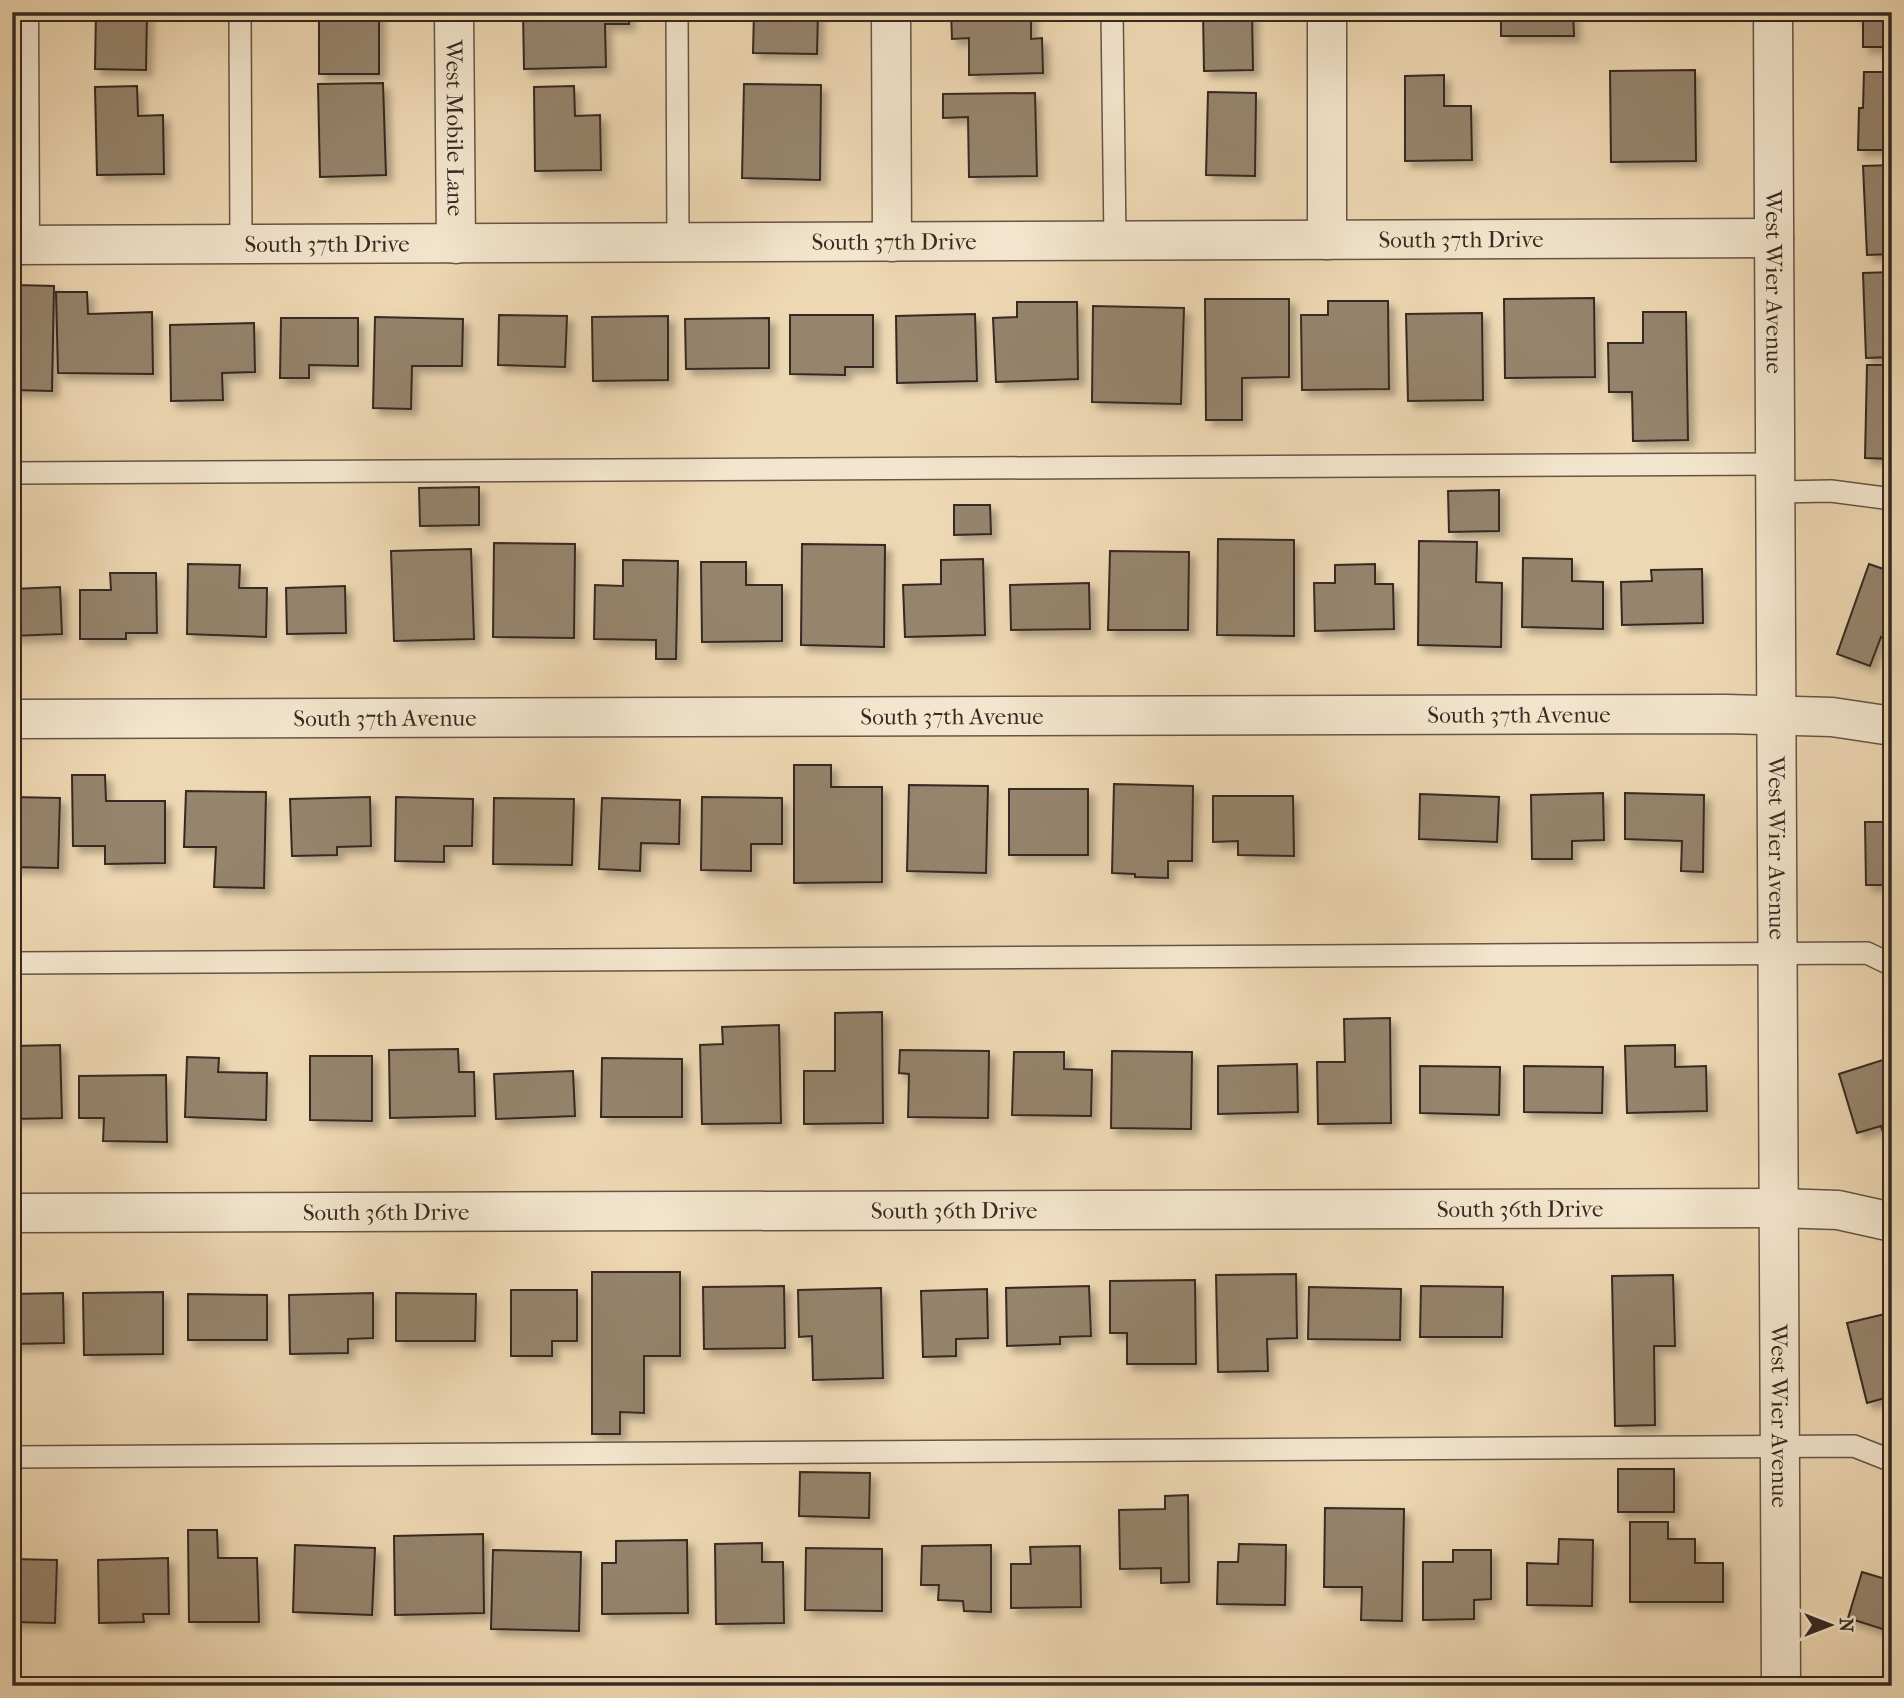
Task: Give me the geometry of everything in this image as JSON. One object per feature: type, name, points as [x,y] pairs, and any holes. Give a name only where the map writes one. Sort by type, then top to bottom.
[{"type":"street","points":[[16,245],[19,12]]},
{"type":"street","name":"West Mobile Lane","points":[[454,12],[456,244]]},
{"type":"street","points":[[891,12],[892,242]]},
{"type":"street","points":[[1327,12],[1327,240]]},
{"type":"street","name":"West Wier Avenue","points":[[1773,12],[1781,1686]]},
{"type":"street","name":"South 37th Drive","points":[[16,245],[1774,238]]},
{"type":"street","name":"South 37th Avenue","points":[[12,719],[1777,716],[1832,717],[1892,726]]},
{"type":"street","name":"South 36th Drive","points":[[12,1213],[1779,1208],[1838,1210],[1892,1222]]},
{"type":"lane","points":[[240,12],[241,244]]},
{"type":"lane","points":[[677,12],[678,243]]},
{"type":"lane","points":[[1112,12],[1115,241]]},
{"type":"lane","points":[[12,473],[1776,478],[1831,491],[1892,499]]},
{"type":"lane","points":[[12,963],[1867,953],[1892,965]]},
{"type":"lane","points":[[12,1457],[1854,1446],[1892,1461]]},
{"type":"building","points":[[96,12],[147,12],[146,70],[95,69]]},
{"type":"building","points":[[319,12],[379,12],[379,74],[319,74]]},
{"type":"building","points":[[523,12],[629,12],[629,24],[605,24],[606,67],[524,69]]},
{"type":"building","points":[[754,12],[818,12],[817,54],[753,53]]},
{"type":"building","points":[[951,12],[1031,12],[1031,39],[1042,38],[1043,73],[969,75],[969,38],[952,39]]},
{"type":"building","points":[[1203,12],[1252,12],[1253,70],[1204,71]]},
{"type":"building","points":[[1501,12],[1573,12],[1574,36],[1501,36]]},
{"type":"building","points":[[1856,12],[1892,12],[1892,47],[1863,47],[1863,16],[1856,17]]},
{"type":"building","points":[[1695,70],[1696,161],[1611,162],[1610,71]]},
{"type":"building","points":[[1864,72],[1892,72],[1892,150],[1858,150],[1859,108],[1863,108]]},
{"type":"building","points":[[1444,75],[1444,106],[1471,106],[1472,160],[1405,161],[1405,76]]},
{"type":"building","points":[[383,83],[386,175],[320,177],[318,84]]},
{"type":"building","points":[[744,84],[821,85],[820,180],[742,178]]},
{"type":"building","points":[[137,86],[138,116],[163,115],[164,174],[97,175],[95,87]]},
{"type":"building","points":[[574,86],[575,116],[600,115],[601,170],[535,171],[534,87]]},
{"type":"building","points":[[1208,92],[1256,93],[1255,176],[1206,175]]},
{"type":"building","points":[[1035,93],[1037,176],[969,177],[968,117],[943,118],[943,94]]},
{"type":"building","points":[[1892,165],[1892,254],[1867,255],[1863,166]]},
{"type":"building","points":[[1892,272],[1892,357],[1866,358],[1863,273]]},
{"type":"building","points":[[16,285],[54,286],[52,391],[12,390],[12,320],[15,320]]},
{"type":"building","points":[[56,292],[87,292],[88,314],[152,312],[153,374],[58,373]]},
{"type":"building","points":[[1594,298],[1595,377],[1505,378],[1504,299]]},
{"type":"building","points":[[1205,299],[1289,299],[1289,377],[1242,378],[1242,420],[1206,420]]},
{"type":"building","points":[[1328,301],[1388,301],[1389,389],[1302,390],[1301,315],[1328,315]]},
{"type":"building","points":[[1017,302],[1077,302],[1078,379],[996,382],[993,318],[1017,317]]},
{"type":"building","points":[[1093,306],[1184,308],[1181,404],[1092,402]]},
{"type":"building","points":[[1643,312],[1686,312],[1688,440],[1633,441],[1632,392],[1609,392],[1608,343],[1643,343]]},
{"type":"building","points":[[1482,313],[1483,400],[1408,401],[1406,314]]},
{"type":"building","points":[[975,314],[977,381],[897,383],[896,316]]},
{"type":"building","points":[[499,315],[567,316],[565,367],[498,365]]},
{"type":"building","points":[[790,315],[873,315],[873,367],[845,367],[845,375],[790,374]]},
{"type":"building","points":[[668,316],[668,380],[593,381],[592,317]]},
{"type":"building","points":[[375,317],[463,319],[462,366],[412,366],[411,409],[373,408]]},
{"type":"building","points":[[281,318],[358,318],[358,366],[309,365],[309,378],[280,378]]},
{"type":"building","points":[[769,318],[769,368],[686,369],[685,319]]},
{"type":"building","points":[[254,323],[255,372],[222,373],[223,400],[171,401],[170,325]]},
{"type":"building","points":[[1867,365],[1892,365],[1892,459],[1865,458]]},
{"type":"building","points":[[479,487],[479,525],[420,526],[419,488]]},
{"type":"building","points":[[1499,490],[1499,531],[1449,532],[1448,491]]},
{"type":"building","points":[[954,505],[990,505],[991,534],[954,535]]},
{"type":"building","points":[[1218,539],[1294,540],[1294,636],[1217,635]]},
{"type":"building","points":[[1419,541],[1477,542],[1476,582],[1502,583],[1501,647],[1418,645]]},
{"type":"building","points":[[494,543],[575,544],[574,638],[493,637]]},
{"type":"building","points":[[802,544],[885,545],[884,647],[801,645]]},
{"type":"building","points":[[471,549],[474,639],[394,641],[391,551]]},
{"type":"building","points":[[1110,551],[1189,552],[1188,630],[1108,630]]},
{"type":"building","points":[[1523,558],[1572,559],[1572,581],[1603,582],[1603,629],[1522,627]]},
{"type":"building","points":[[983,559],[985,635],[905,637],[903,585],[941,584],[941,560]]},
{"type":"building","points":[[623,560],[678,561],[676,659],[656,659],[656,640],[594,639],[595,585],[623,586]]},
{"type":"building","points":[[701,562],[746,562],[746,585],[782,585],[782,641],[702,642]]},
{"type":"building","points":[[188,564],[240,565],[239,588],[267,588],[266,637],[187,634]]},
{"type":"building","points":[[1375,564],[1375,584],[1393,584],[1394,629],[1315,631],[1314,583],[1335,583],[1335,565]]},
{"type":"building","points":[[1869,564],[1892,572],[1892,641],[1881,637],[1870,666],[1837,654]]},
{"type":"building","points":[[1702,569],[1703,623],[1622,625],[1621,582],[1652,581],[1651,570]]},
{"type":"building","points":[[110,573],[156,573],[157,633],[126,633],[126,639],[80,639],[80,590],[111,590]]},
{"type":"building","points":[[1089,583],[1090,629],[1011,630],[1010,585]]},
{"type":"building","points":[[345,586],[346,633],[287,634],[286,588]]},
{"type":"building","points":[[60,587],[62,634],[12,636],[12,589]]},
{"type":"building","points":[[794,765],[831,765],[831,787],[882,787],[882,882],[794,883]]},
{"type":"building","points":[[72,775],[105,775],[106,801],[165,801],[165,863],[105,864],[105,846],[73,846]]},
{"type":"building","points":[[1114,784],[1193,786],[1192,861],[1168,861],[1168,878],[1112,873]]},
{"type":"building","points":[[909,785],[988,786],[986,873],[907,871]]},
{"type":"building","points":[[1009,789],[1088,789],[1088,855],[1009,855]]},
{"type":"building","points":[[186,791],[266,792],[264,888],[214,887],[216,847],[184,847]]},
{"type":"building","points":[[1603,793],[1604,840],[1572,841],[1572,859],[1532,859],[1531,795]]},
{"type":"building","points":[[1625,793],[1704,795],[1703,872],[1681,871],[1682,841],[1625,839]]},
{"type":"building","points":[[1420,794],[1499,797],[1497,842],[1419,839]]},
{"type":"building","points":[[1213,796],[1293,796],[1294,856],[1238,855],[1238,841],[1213,842]]},
{"type":"building","points":[[12,797],[60,798],[58,868],[12,867]]},
{"type":"building","points":[[370,797],[371,846],[337,847],[337,855],[292,856],[290,799]]},
{"type":"building","points":[[396,797],[473,799],[472,846],[444,846],[444,862],[395,861]]},
{"type":"building","points":[[702,797],[782,798],[782,844],[751,844],[751,871],[701,870]]},
{"type":"building","points":[[494,798],[574,799],[572,865],[493,864]]},
{"type":"building","points":[[602,798],[680,800],[679,844],[641,843],[640,871],[599,869]]},
{"type":"building","points":[[1865,822],[1892,822],[1892,885],[1866,885]]},
{"type":"building","points":[[882,1012],[883,1123],[804,1124],[804,1071],[835,1071],[835,1013]]},
{"type":"building","points":[[1390,1018],[1391,1123],[1318,1124],[1317,1062],[1345,1062],[1344,1019]]},
{"type":"building","points":[[779,1025],[781,1123],[702,1124],[700,1045],[723,1044],[722,1027]]},
{"type":"building","points":[[60,1045],[62,1118],[12,1119],[12,1046]]},
{"type":"building","points":[[1675,1045],[1675,1067],[1706,1066],[1707,1111],[1627,1113],[1625,1046]]},
{"type":"building","points":[[458,1049],[459,1072],[474,1072],[475,1116],[390,1118],[389,1050]]},
{"type":"building","points":[[900,1050],[989,1051],[988,1118],[908,1117],[909,1074],[899,1073]]},
{"type":"building","points":[[1112,1051],[1192,1052],[1191,1129],[1111,1128]]},
{"type":"building","points":[[1014,1052],[1064,1052],[1064,1069],[1092,1070],[1091,1116],[1012,1115]]},
{"type":"building","points":[[310,1056],[372,1056],[372,1121],[310,1120]]},
{"type":"building","points":[[187,1057],[219,1058],[218,1072],[267,1073],[266,1120],[185,1117]]},
{"type":"building","points":[[1892,1057],[1892,1142],[1887,1144],[1881,1126],[1857,1133],[1839,1074]]},
{"type":"building","points":[[602,1058],[682,1059],[682,1117],[601,1117]]},
{"type":"building","points":[[1297,1064],[1298,1112],[1218,1114],[1218,1066]]},
{"type":"building","points":[[1420,1066],[1500,1067],[1499,1115],[1420,1113]]},
{"type":"building","points":[[1524,1066],[1603,1067],[1602,1113],[1524,1112]]},
{"type":"building","points":[[573,1071],[575,1116],[496,1119],[494,1074]]},
{"type":"building","points":[[166,1075],[167,1142],[103,1141],[104,1118],[79,1118],[79,1076]]},
{"type":"building","points":[[592,1272],[680,1272],[680,1356],[644,1356],[644,1413],[620,1412],[620,1434],[592,1434]]},
{"type":"building","points":[[1296,1274],[1297,1338],[1267,1339],[1268,1371],[1218,1372],[1216,1275]]},
{"type":"building","points":[[1673,1275],[1675,1346],[1654,1346],[1655,1425],[1615,1426],[1612,1276]]},
{"type":"building","points":[[1195,1280],[1196,1364],[1127,1364],[1127,1333],[1110,1333],[1110,1281]]},
{"type":"building","points":[[784,1286],[785,1348],[704,1349],[703,1287]]},
{"type":"building","points":[[1089,1286],[1091,1336],[1060,1337],[1060,1344],[1007,1346],[1006,1288]]},
{"type":"building","points":[[1421,1286],[1503,1287],[1502,1337],[1420,1337]]},
{"type":"building","points":[[1309,1287],[1401,1289],[1400,1340],[1308,1339]]},
{"type":"building","points":[[881,1288],[883,1378],[813,1380],[812,1336],[799,1337],[798,1290]]},
{"type":"building","points":[[987,1289],[988,1338],[956,1339],[956,1356],[923,1357],[921,1291]]},
{"type":"building","points":[[511,1290],[577,1290],[577,1341],[552,1341],[552,1356],[511,1356]]},
{"type":"building","points":[[163,1292],[163,1354],[84,1355],[83,1293]]},
{"type":"building","points":[[63,1293],[64,1343],[12,1344],[12,1294]]},
{"type":"building","points":[[373,1293],[373,1338],[348,1339],[348,1353],[290,1354],[289,1295]]},
{"type":"building","points":[[396,1293],[476,1294],[475,1341],[396,1341]]},
{"type":"building","points":[[188,1294],[267,1295],[267,1340],[188,1340]]},
{"type":"building","points":[[1885,1314],[1892,1332],[1892,1396],[1867,1403],[1847,1323]]},
{"type":"building","points":[[1618,1469],[1674,1469],[1674,1512],[1618,1512]]},
{"type":"building","points":[[800,1472],[870,1473],[869,1518],[799,1516]]},
{"type":"building","points":[[1188,1495],[1189,1582],[1161,1583],[1161,1568],[1120,1569],[1119,1510],[1165,1509],[1165,1496]]},
{"type":"building","points":[[1325,1508],[1404,1509],[1402,1621],[1361,1620],[1362,1587],[1324,1587]]},
{"type":"building","points":[[1630,1522],[1668,1522],[1668,1539],[1695,1539],[1695,1563],[1723,1563],[1723,1602],[1630,1602]]},
{"type":"building","points":[[188,1530],[217,1530],[218,1558],[257,1558],[259,1622],[189,1622]]},
{"type":"building","points":[[483,1534],[484,1613],[395,1615],[394,1536]]},
{"type":"building","points":[[1559,1539],[1593,1540],[1592,1606],[1527,1605],[1527,1563],[1558,1564]]},
{"type":"building","points":[[687,1540],[688,1613],[602,1614],[602,1563],[616,1563],[616,1541]]},
{"type":"building","points":[[762,1543],[762,1562],[783,1562],[784,1623],[716,1624],[715,1544]]},
{"type":"building","points":[[1239,1544],[1286,1545],[1285,1605],[1217,1604],[1218,1562],[1238,1562]]},
{"type":"building","points":[[295,1545],[375,1548],[372,1615],[293,1612]]},
{"type":"building","points":[[991,1545],[991,1612],[964,1611],[963,1601],[938,1600],[939,1585],[921,1585],[922,1546]]},
{"type":"building","points":[[1080,1546],[1081,1607],[1011,1608],[1011,1564],[1031,1564],[1030,1547]]},
{"type":"building","points":[[806,1548],[882,1549],[882,1611],[805,1610]]},
{"type":"building","points":[[493,1550],[581,1552],[579,1631],[491,1629]]},
{"type":"building","points":[[1453,1550],[1491,1550],[1491,1599],[1474,1600],[1474,1619],[1423,1620],[1423,1562],[1453,1562]]},
{"type":"building","points":[[168,1558],[169,1614],[143,1614],[144,1622],[99,1623],[98,1560]]},
{"type":"building","points":[[12,1559],[57,1560],[55,1623],[12,1622]]},
{"type":"building","points":[[1862,1572],[1892,1581],[1892,1632],[1848,1618]]}]
